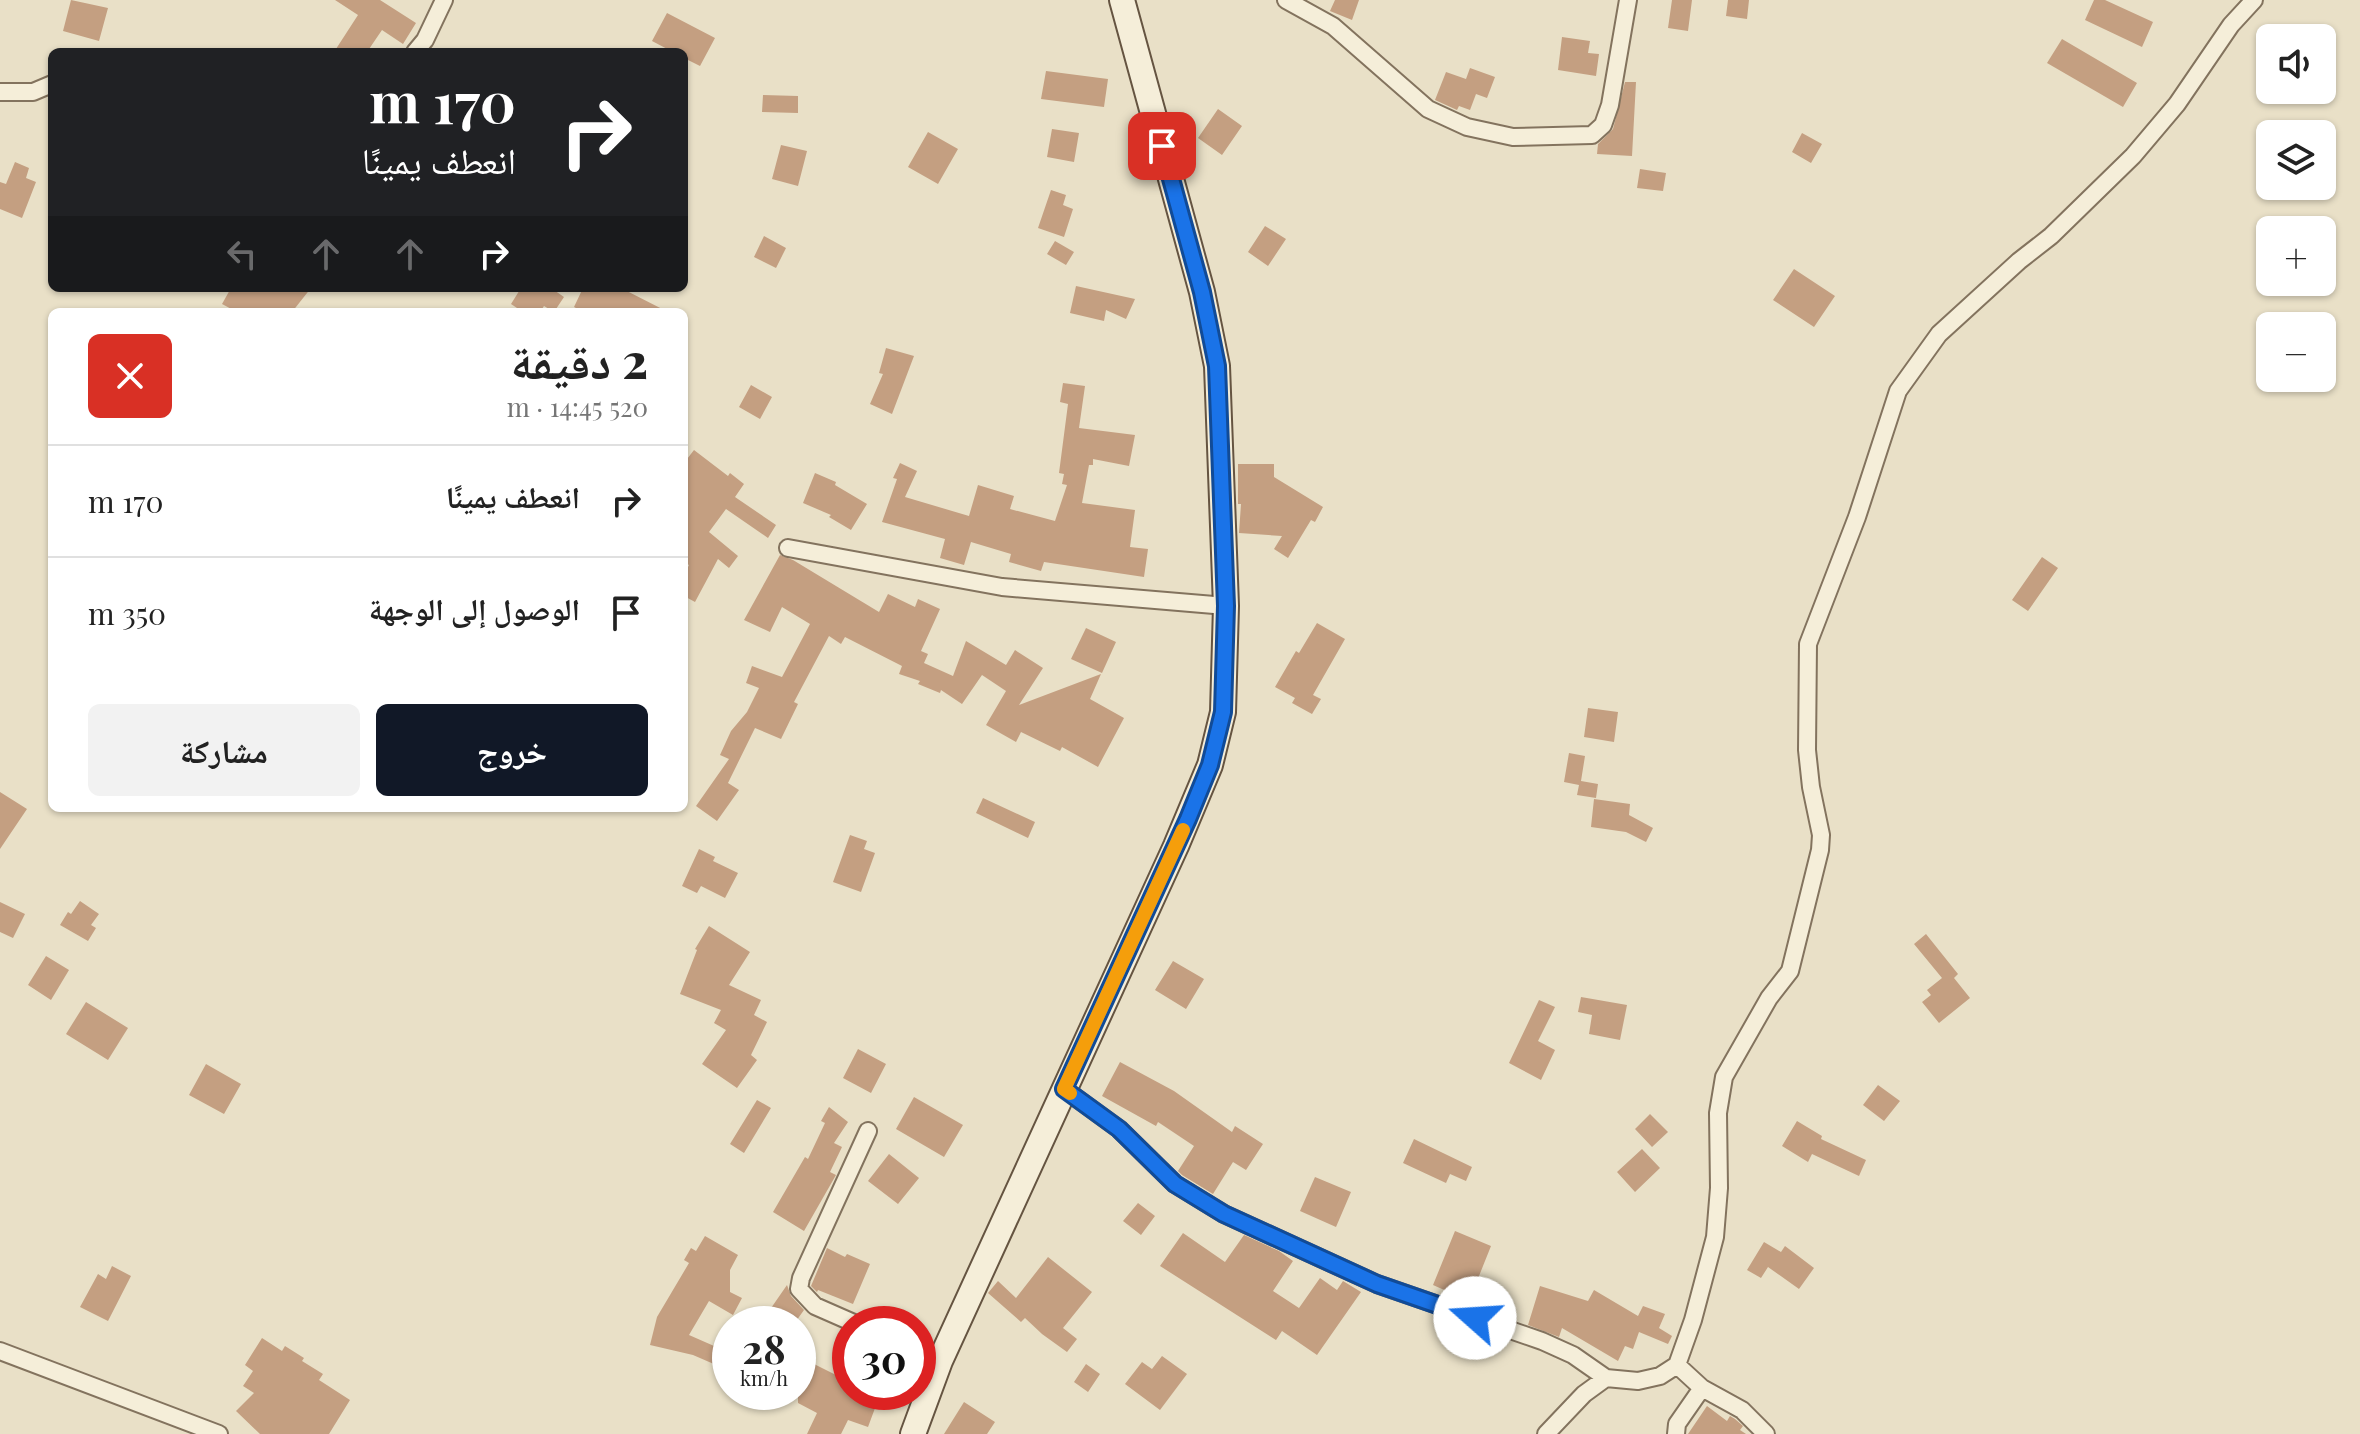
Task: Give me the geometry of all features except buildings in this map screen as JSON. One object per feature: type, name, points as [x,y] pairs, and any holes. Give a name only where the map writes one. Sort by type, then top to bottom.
[{"type":"main road","points":[[936,1343],[1064,1089],[1176,846],[1210,765],[1223,712],[1226,606],[1217,366],[1202,292],[1122,0]]},
{"type":"main road","points":[[913,1434],[918,1410]]},
{"type":"street","points":[[418,48],[444,0]]},
{"type":"street","points":[[1286,0],[1333,26],[1428,109],[1467,127],[1513,137],[1592,135],[1603,125],[1610,105],[1628,0]]},
{"type":"street","points":[[1064,1089],[1119,1129],[1175,1184],[1224,1214],[1377,1284],[1542,1341],[1573,1355],[1606,1378],[1638,1381],[1660,1376],[1677,1365],[1693,1320],[1715,1237],[1719,1188],[1718,1113],[1724,1077],[1769,998],[1790,971],[1820,850],[1821,835],[1807,750],[1808,644],[1857,517],[1898,391],[1939,334],[2051,236],[2133,156],[2177,104],[2231,25],[2254,0]]},
{"type":"street","points":[[0,92],[33,92],[48,86]]},
{"type":"street","points":[[788,548],[1002,587],[1226,606]]},
{"type":"street","points":[[832,1313],[815,1306],[799,1289],[801,1278],[868,1131]]},
{"type":"street","points":[[0,1351],[219,1434]]},
{"type":"street","points":[[1677,1365],[1702,1388],[1742,1410],[1766,1434]]},
{"type":"street","points":[[1546,1434],[1584,1394],[1606,1378]]},
{"type":"street","points":[[1676,1434],[1677,1424],[1702,1388]]},
{"type":"slow traffic","points":[[1070,1093],[1064,1089],[1183,830]]},
{"type":"route","points":[[1162,146],[1202,292],[1217,366],[1226,606],[1223,712],[1210,765],[1188,819],[1064,1089],[1119,1129],[1175,1184],[1224,1214],[1377,1284],[1475,1318]]}]
